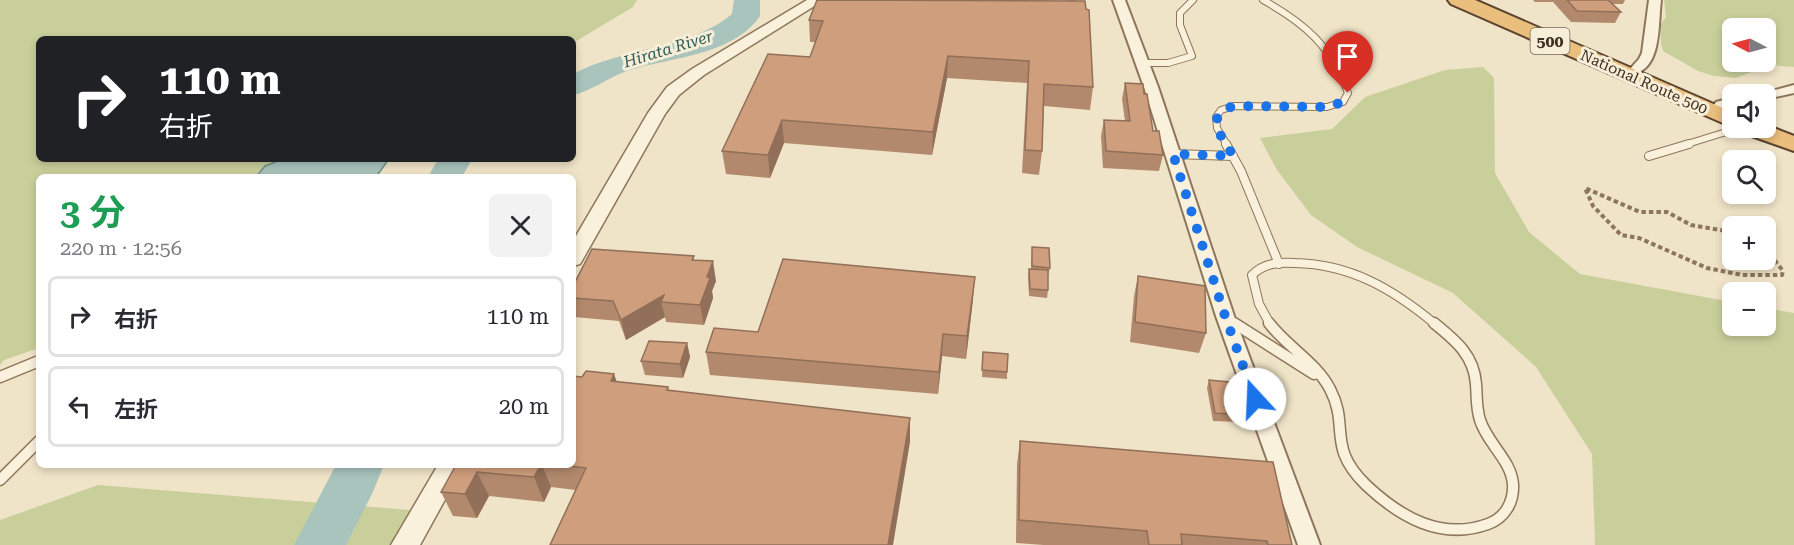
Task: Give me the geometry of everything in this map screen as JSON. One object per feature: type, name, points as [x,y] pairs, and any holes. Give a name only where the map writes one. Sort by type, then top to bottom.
[{"type":"highway","name":"National Route 500","points":[[1458,0],[1722,106]]},
{"type":"highway","name":"National Route 500","points":[[1479,0],[1722,106]]},
{"type":"highway","points":[[1776,127],[1794,133]]},
{"type":"highway","points":[[1776,137],[1794,144]]},
{"type":"street","points":[[576,254],[657,113],[673,91],[698,72],[817,0]]},
{"type":"street","points":[[1119,0],[1173,154],[1225,316],[1309,545]]},
{"type":"street","points":[[1636,69],[1646,61],[1655,0]]},
{"type":"street","points":[[1776,92],[1794,88]]},
{"type":"street","points":[[405,545],[449,468]]},
{"type":"lane","points":[[1142,63],[1167,64],[1181,62],[1192,56],[1180,25],[1180,13],[1193,0]]},
{"type":"lane","points":[[1263,0],[1299,20],[1321,41],[1344,79],[1348,93],[1343,102],[1327,107],[1234,106],[1221,110],[1216,117],[1217,128],[1233,156],[1279,264]]},
{"type":"lane","points":[[1649,156],[1722,133]]},
{"type":"lane","points":[[1173,154],[1233,156]]},
{"type":"lane","points":[[1279,264],[1328,265],[1383,284],[1401,296],[1467,354],[1474,370],[1476,407],[1483,428],[1512,475],[1513,490],[1502,517],[1495,522],[1469,530],[1450,531],[1414,519],[1368,487],[1347,462],[1340,448],[1335,401],[1325,381],[1273,328],[1260,304],[1252,275],[1256,269],[1263,266],[1279,264]]},
{"type":"lane","points":[[1225,316],[1325,381]]},
{"type":"lane","points":[[0,377],[36,363]]},
{"type":"lane","points":[[0,480],[36,444]]},
{"type":"path","points":[[1722,231],[1706,226],[1691,225],[1667,212],[1640,212],[1585,188],[1593,206],[1621,235],[1639,238],[1707,268],[1742,275],[1782,275],[1783,271],[1776,262]]},
{"type":"green space","points":[[0,0],[637,0],[633,7],[576,41],[576,36],[36,36],[36,162],[275,162],[265,166],[258,174],[36,174],[36,349],[4,360],[0,365]]},
{"type":"green space","points":[[1664,0],[1794,0],[1794,67],[1776,66],[1776,18],[1722,18],[1722,72],[1752,72],[1736,78],[1714,76],[1698,71],[1663,51],[1659,27],[1666,17]]},
{"type":"green space","points":[[1483,67],[1494,78],[1495,173],[1529,232],[1580,274],[1722,300],[1722,336],[1776,336],[1776,310],[1794,313],[1794,545],[1595,545],[1592,454],[1536,367],[1453,293],[1357,247],[1311,215],[1277,170],[1260,138],[1332,129],[1365,97],[1445,70]]},
{"type":"green space","points":[[98,485],[410,510],[390,545],[0,545],[0,520]]},
{"type":"water","points":[[275,162],[387,162],[378,174],[258,174],[265,166]]},
{"type":"building","points":[[817,0],[1085,1],[1086,9],[1089,10],[1093,87],[1044,84],[1042,151],[1025,150],[1029,61],[948,56],[933,132],[782,120],[768,155],[722,151],[768,54],[810,57],[823,21],[809,20]]},
{"type":"building","points":[[1567,0],[1608,0],[1621,12],[1577,11]]},
{"type":"building","points":[[1125,83],[1143,84],[1144,94],[1147,94],[1153,131],[1159,131],[1163,155],[1106,151],[1104,120],[1130,121]]},
{"type":"building","points":[[1032,247],[1049,248],[1050,268],[1032,266]]},
{"type":"building","points":[[592,249],[694,256],[692,260],[713,261],[707,277],[710,278],[700,305],[661,302],[664,295],[621,320],[613,301],[576,298],[576,280]]},
{"type":"building","points":[[783,259],[975,277],[967,336],[943,334],[939,372],[706,352],[714,328],[758,332]]},
{"type":"building","points":[[1029,269],[1048,270],[1048,290],[1030,289]]},
{"type":"building","points":[[1138,276],[1205,286],[1206,333],[1135,322]]},
{"type":"building","points":[[649,341],[687,343],[680,364],[641,361]]},
{"type":"building","points":[[983,352],[1008,354],[1007,372],[982,370]]},
{"type":"building","points":[[586,371],[614,374],[611,381],[668,387],[667,390],[910,418],[888,545],[550,545],[586,468],[576,467],[576,376],[582,377]]},
{"type":"building","points":[[1209,380],[1229,382],[1231,395],[1236,395],[1240,415],[1215,413]]},
{"type":"building","points":[[1020,441],[1273,462],[1292,545],[1268,545],[1267,541],[1181,534],[1182,545],[1149,545],[1147,531],[1019,520]]},
{"type":"building","points":[[454,468],[539,468],[534,477],[477,472],[465,494],[441,492]]},
{"type":"waterway","name":"Hirata River","points":[[576,84],[613,66],[704,41],[721,34],[746,16],[747,0]]},
{"type":"waterway","name":"Hirata River","points":[[447,174],[453,162]]},
{"type":"waterway","name":"Hirata River","points":[[320,545],[348,494],[359,468]]},
{"type":"route","points":[[1255,399],[1225,316],[1173,154],[1233,156],[1217,128],[1216,117],[1221,110],[1234,106],[1327,107],[1343,102],[1348,93]]}]
